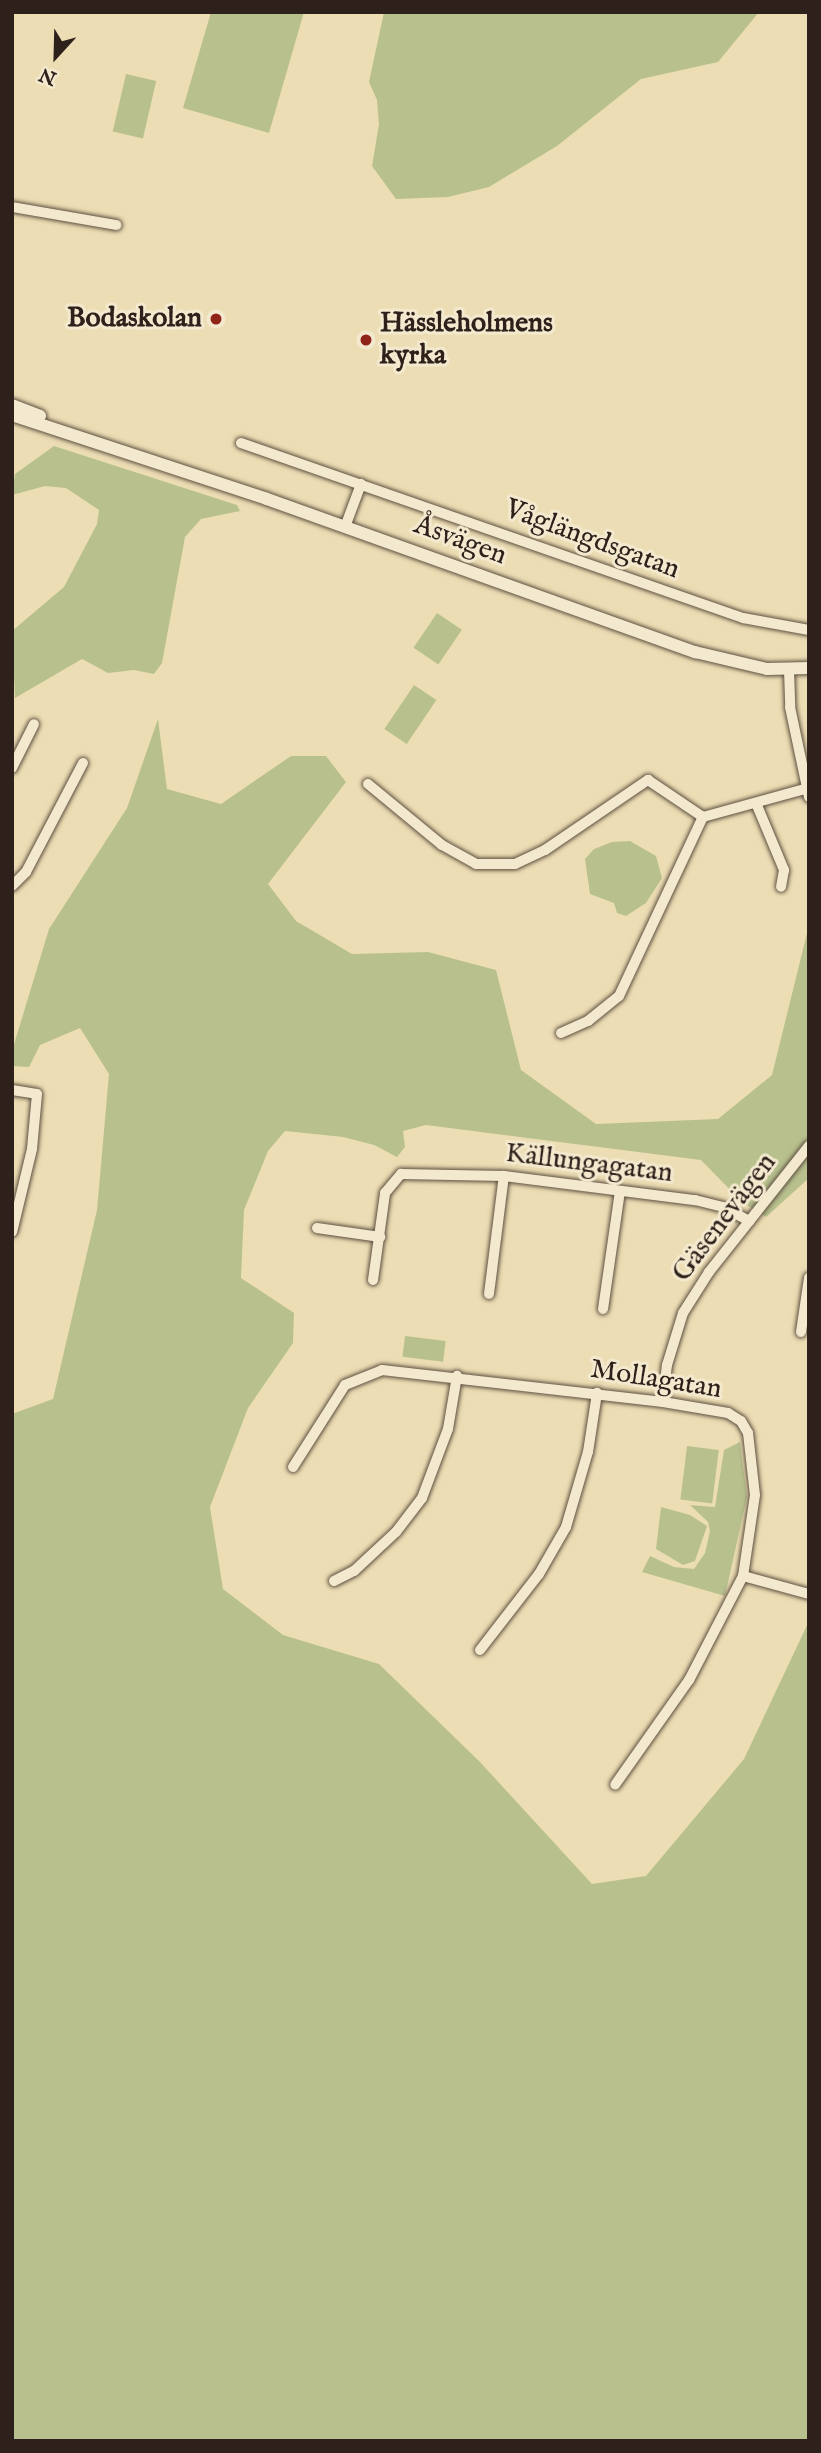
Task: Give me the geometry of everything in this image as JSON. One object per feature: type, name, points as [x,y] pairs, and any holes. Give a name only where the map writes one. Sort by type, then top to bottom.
[{"type":"street","points":[[12,207],[116,225]]},
{"type":"street","name":"Åsvägen","points":[[12,405],[98,441]]},
{"type":"street","name":"Åsvägen","points":[[12,415],[98,441],[695,652],[751,666],[789,670],[809,668]]},
{"type":"street","name":"Våglängdsgatan","points":[[242,443],[752,621],[809,630]]},
{"type":"street","points":[[345,527],[361,484]]},
{"type":"street","points":[[368,784],[442,845],[476,864],[516,863],[545,850],[648,780],[703,817],[807,793],[790,707],[789,670]]},
{"type":"street","points":[[12,768],[34,724]]},
{"type":"street","points":[[12,886],[26,872],[83,763]]},
{"type":"street","points":[[755,803],[784,870],[781,887]]},
{"type":"street","points":[[561,1032],[588,1021],[619,996],[703,817]]},
{"type":"street","points":[[12,1090],[37,1094],[32,1149],[12,1232]]},
{"type":"street","name":"Gäsenevägen","points":[[663,1402],[667,1365],[683,1313],[749,1221],[809,1146]]},
{"type":"street","name":"Källungagatan","points":[[380,1237],[388,1185],[401,1174],[418,1172],[504,1176],[711,1203],[749,1221]]},
{"type":"street","points":[[489,1294],[504,1176]]},
{"type":"street","points":[[604,1309],[620,1191]]},
{"type":"street","points":[[317,1228],[380,1237],[373,1280]]},
{"type":"street","points":[[801,1332],[809,1278]]},
{"type":"street","name":"Mollagatan","points":[[293,1467],[334,1399],[355,1378],[382,1370],[597,1393],[728,1413],[748,1433],[755,1519],[743,1576],[689,1680],[615,1785]]},
{"type":"street","points":[[334,1581],[354,1571],[396,1532],[422,1498],[448,1429],[457,1376]]},
{"type":"street","points":[[480,1650],[539,1574],[566,1527],[584,1471],[597,1393]]},
{"type":"street","points":[[743,1576],[809,1594]]},
{"type":"green space","points":[[211,12],[304,12],[269,133],[183,108]]},
{"type":"green space","points":[[384,12],[759,12],[718,62],[641,79],[557,146],[489,187],[448,197],[396,199],[372,166],[379,124],[377,100],[369,82]]},
{"type":"green space","points":[[126,74],[156,81],[143,138],[113,131]]},
{"type":"green space","points":[[54,446],[237,505],[240,511],[201,519],[185,537],[162,663],[154,674],[134,670],[108,673],[82,659],[15,698],[12,631],[64,587],[97,524],[99,510],[66,488],[45,486],[12,495],[15,474]]},
{"type":"green space","points":[[437,613],[462,630],[438,665],[414,648]]},
{"type":"green space","points":[[414,685],[436,700],[407,744],[384,729]]},
{"type":"green space","points":[[158,719],[167,789],[221,804],[291,756],[326,756],[346,782],[268,884],[296,921],[352,954],[428,952],[496,970],[521,1070],[596,1124],[718,1119],[772,1075],[809,925],[809,1178],[766,1217],[742,1202],[701,1160],[426,1125],[403,1131],[405,1147],[397,1157],[374,1145],[343,1137],[285,1131],[268,1151],[244,1210],[241,1278],[294,1313],[293,1343],[248,1408],[210,1507],[223,1589],[283,1635],[379,1664],[480,1762],[592,1884],[646,1876],[744,1759],[809,1621],[809,2441],[12,2441],[12,1414],[53,1399],[97,1210],[109,1074],[80,1028],[40,1045],[29,1067],[12,1066],[12,1051],[49,929],[127,808]]},
{"type":"green space","points":[[630,841],[656,856],[662,878],[646,903],[626,916],[617,913],[614,903],[590,894],[585,859],[594,849],[612,842]]},
{"type":"green space","points":[[405,1336],[446,1341],[443,1362],[402,1357]]},
{"type":"green space","points":[[740,1442],[747,1497],[725,1596],[642,1572],[650,1556],[674,1567],[694,1569],[705,1553],[710,1531],[708,1522],[690,1505],[715,1507],[724,1450]]},
{"type":"green space","points":[[687,1446],[719,1450],[712,1503],[680,1500]]},
{"type":"green space","points":[[661,1507],[690,1515],[707,1526],[695,1561],[683,1565],[656,1549]]},
{"type":"place","name":"Bodaskolan","points":[[216,319]]},
{"type":"place","name":"Hässleholmens kyrka","points":[[366,340]]}]
